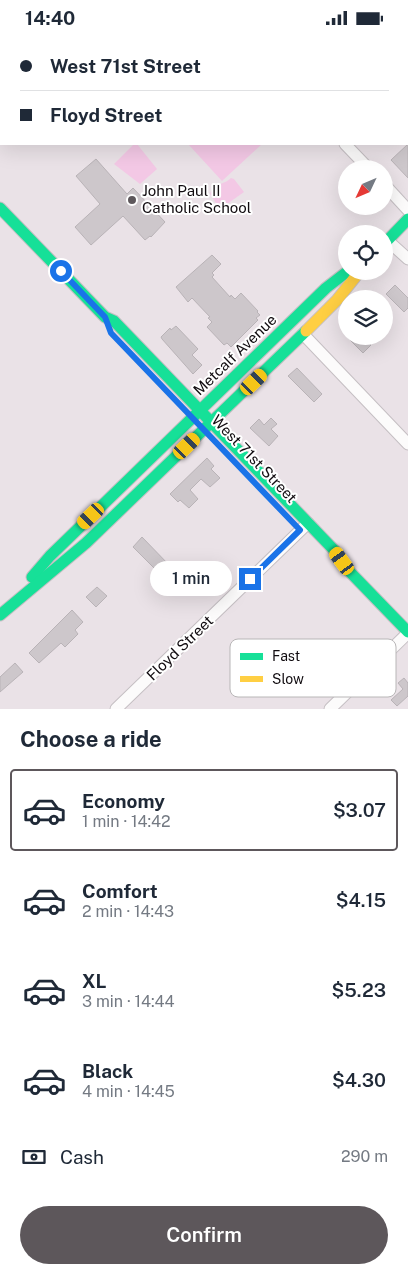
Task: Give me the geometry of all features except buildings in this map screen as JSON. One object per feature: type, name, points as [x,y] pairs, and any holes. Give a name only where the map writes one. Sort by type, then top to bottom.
[{"type":"main road","name":"West 71st Street","points":[[0,208],[105,317],[114,321],[196,414],[304,526],[335,551],[349,571],[408,632]]},
{"type":"main road","points":[[393,234],[408,219]]},
{"type":"main road","name":"Metcalf Avenue","points":[[0,615],[50,556],[338,279]]},
{"type":"main road","name":"Metcalf Avenue","points":[[0,615],[86,543],[303,334],[337,300],[353,280]]},
{"type":"street","points":[[346,145],[360,160]]},
{"type":"street","points":[[393,194],[408,210]]},
{"type":"street","points":[[393,248],[408,259]]},
{"type":"street","points":[[303,334],[408,444]]},
{"type":"street","name":"Floyd Street","points":[[116,709],[304,526]]},
{"type":"street","points":[[396,644],[408,632]]},
{"type":"street","points":[[330,709],[342,697]]},
{"type":"shaded area","points":[[133,145],[138,145],[157,169],[140,184],[114,164]]},
{"type":"shaded area","points":[[189,145],[261,145],[222,181]]},
{"type":"shaded area","points":[[231,178],[234,179],[244,192],[220,209],[210,194],[214,188]]},
{"type":"traffic: fast","points":[[0,208],[105,317],[114,321],[335,551],[349,571],[408,632]]},
{"type":"traffic: fast","points":[[393,235],[408,219]]},
{"type":"traffic: fast","points":[[32,577],[50,556],[326,288],[338,279]]},
{"type":"traffic: fast","points":[[0,615],[86,543],[306,331]]},
{"type":"traffic: slow","points":[[306,331],[337,300],[353,280]]},
{"type":"place","name":"John Paul II Catholic School","points":[[132,200]]},
{"type":"route","points":[[61,271],[105,317],[111,333],[300,530],[250,579]]}]
